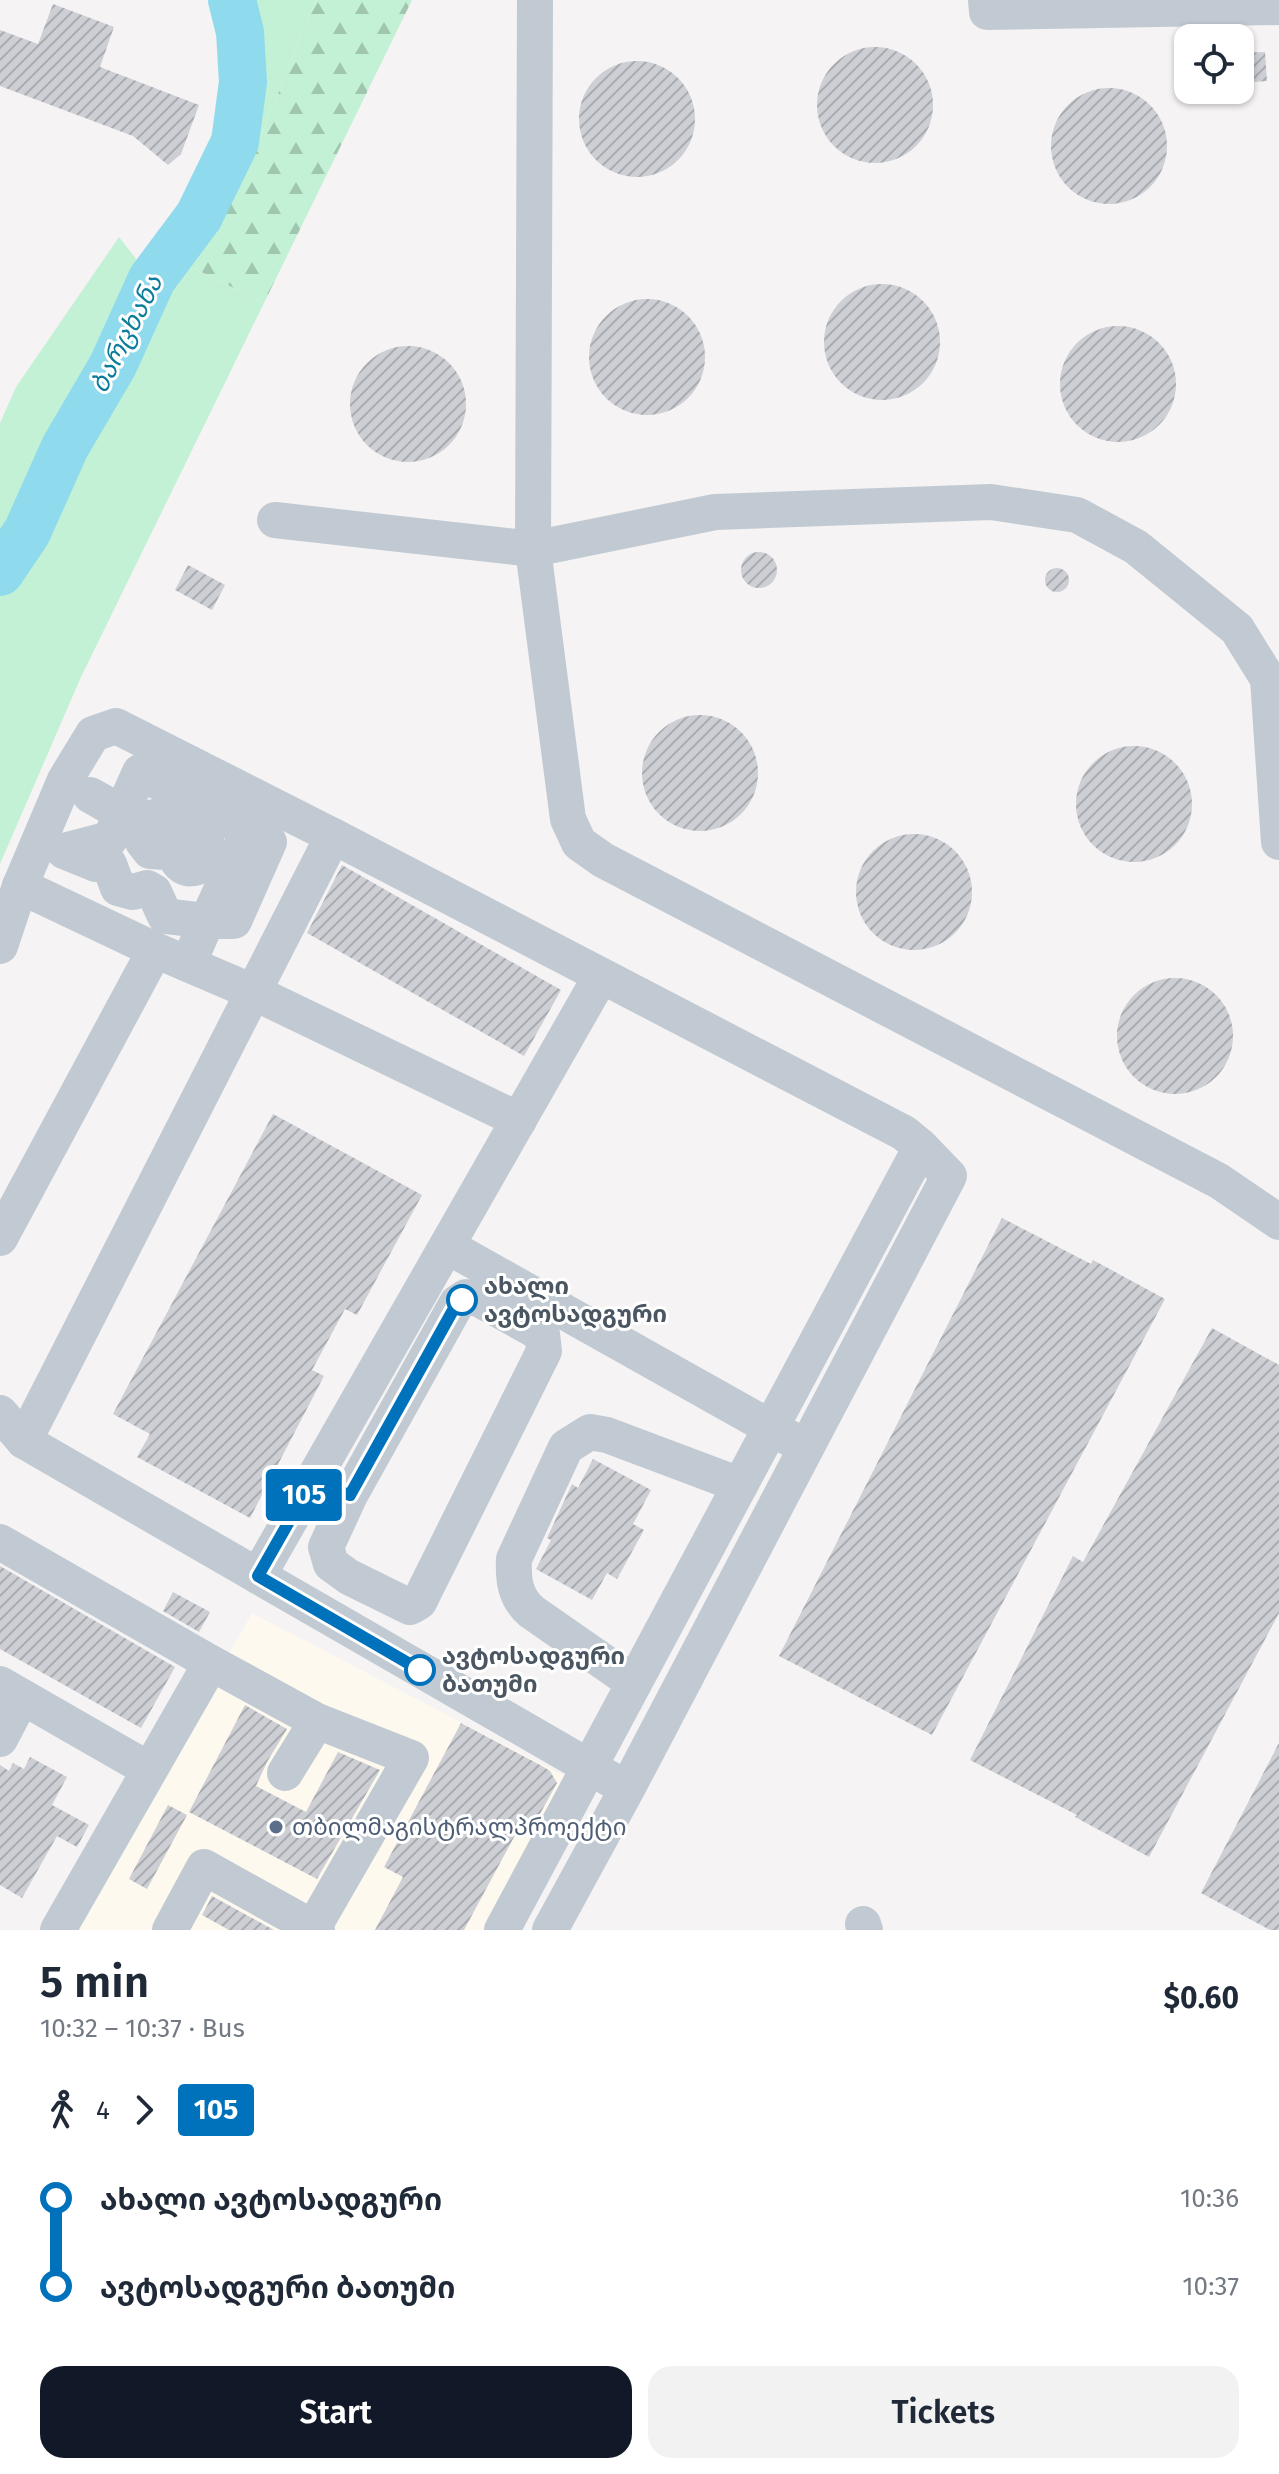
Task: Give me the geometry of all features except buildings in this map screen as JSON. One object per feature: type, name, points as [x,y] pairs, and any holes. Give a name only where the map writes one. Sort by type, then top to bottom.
[{"type":"street","points":[[535,0],[533,549],[568,819],[579,843],[603,860],[1219,1181],[1279,1222]]},
{"type":"street","points":[[986,0],[987,12],[1279,7]]},
{"type":"street","points":[[275,520],[533,549],[715,512],[991,502],[1077,515],[1136,547],[1237,629],[1268,679],[1279,842]]},
{"type":"street","points":[[0,946],[20,886],[65,780],[93,734],[116,726],[904,1133],[949,1176],[550,1930]]},
{"type":"street","points":[[132,818],[110,839],[64,851],[96,864],[109,864],[118,888],[133,892],[147,888],[154,892],[165,916],[234,921],[269,842],[140,772],[132,818],[143,842],[150,851],[165,852],[174,844]]},
{"type":"street","points":[[90,795],[132,818]]},
{"type":"street","points":[[188,964],[207,921],[240,827]]},
{"type":"street","points":[[24,1441],[333,836]]},
{"type":"street","points":[[255,874],[260,899],[257,915]]},
{"type":"street","points":[[20,886],[253,992],[519,1120]]},
{"type":"street","points":[[0,1238],[155,950]]},
{"type":"street","points":[[258,1576],[601,976]]},
{"type":"street","points":[[502,1930],[921,1147]]},
{"type":"street","points":[[447,1246],[806,1448]]},
{"type":"street","points":[[466,1297],[479,1299],[542,1334],[544,1351],[419,1602],[410,1607],[349,1577],[331,1564],[326,1547],[350,1495],[457,1303],[466,1297]]},
{"type":"street","points":[[0,1413],[24,1441],[627,1789]]},
{"type":"street","points":[[634,1683],[532,1612],[517,1592],[513,1577],[514,1559],[566,1447],[590,1432],[607,1435],[740,1485]]},
{"type":"street","points":[[311,1483],[350,1495]]},
{"type":"street","points":[[0,1542],[317,1721],[411,1758],[315,1929],[204,1867],[170,1930]]},
{"type":"street","points":[[58,1930],[211,1663]]},
{"type":"street","points":[[0,1739],[11,1691],[148,1769]]},
{"type":"street","points":[[285,1773],[317,1721]]},
{"type":"shaded area","points":[[252,1613],[572,1780],[489,1930],[73,1930]]},
{"type":"green space","points":[[232,0],[316,0],[256,148],[235,142],[243,82],[240,32]]},
{"type":"green space","points":[[316,0],[412,0],[264,303],[169,256],[199,216],[235,142],[256,148]]},
{"type":"green space","points":[[119,237],[151,278],[169,256],[264,303],[81,677],[0,864],[0,423],[16,387]]},
{"type":"waterway","name":"ბარცხანა","points":[[0,572],[27,532],[65,447],[113,365],[152,279],[199,216],[235,142],[243,82],[240,32],[232,0]]},
{"type":"bus line","name":"105","points":[[420,1670],[258,1576],[311,1483],[350,1495],[457,1303],[462,1300]]},
{"type":"place","name":"ახალი ავტოსადგური","points":[[462,1300]]},
{"type":"place","name":"ავტოსადგური ბათუმი","points":[[420,1670]]},
{"type":"place","name":"თბილმაგისტრალპროექტი","points":[[276,1827]]}]
